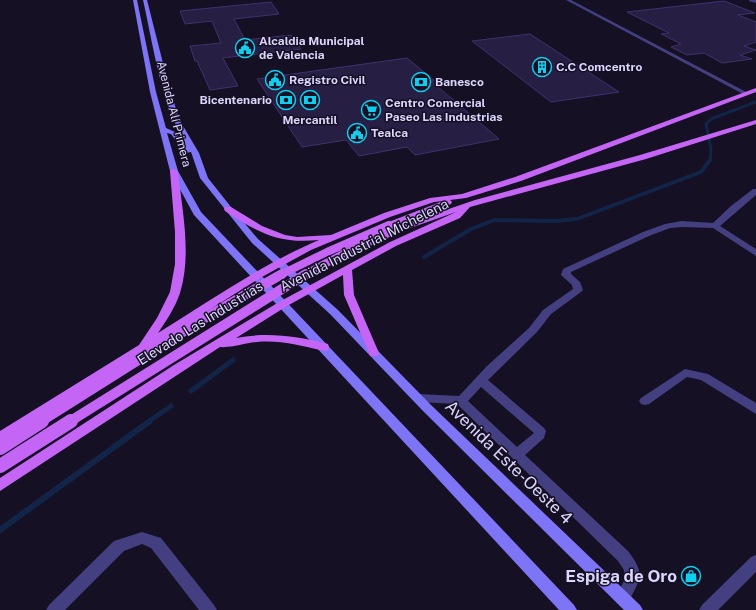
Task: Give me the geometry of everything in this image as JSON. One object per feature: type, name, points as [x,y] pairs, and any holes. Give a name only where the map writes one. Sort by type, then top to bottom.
[{"type":"main road","name":"Avenida Alí Primera","points":[[135,0],[153,92],[174,171],[197,212],[569,610]]},
{"type":"main road","name":"Avenida Alí Primera","points":[[145,0],[164,79],[176,119],[195,153],[204,178],[255,241],[359,337]]},
{"type":"main road","name":"Avenida Industrial Michelena","points":[[0,437],[257,276],[308,248],[334,236],[387,215],[433,200],[463,196],[562,164],[756,90]]},
{"type":"main road","name":"Avenida Industrial Michelena","points":[[0,485],[216,345],[283,304],[394,244],[457,216],[468,205],[687,144],[756,122]]},
{"type":"main road","points":[[163,129],[173,133],[188,151],[195,153]]},
{"type":"main road","points":[[142,349],[176,292],[181,244],[174,171]]},
{"type":"main road","name":"Elevado Las Industrias","points":[[0,466],[299,278],[391,228],[463,196]]},
{"type":"main road","name":"Elevado Las Industrias","points":[[0,448],[180,334],[254,289],[289,270],[341,244],[468,205]]},
{"type":"main road","points":[[228,209],[278,236],[294,239],[334,236]]},
{"type":"main road","points":[[347,269],[349,295],[374,353]]},
{"type":"main road","name":"Avenida Este-Oeste 4","points":[[359,337],[418,398],[635,610]]},
{"type":"main road","points":[[216,345],[242,340],[272,338],[294,340],[324,347]]},
{"type":"street","points":[[568,0],[747,94]]},
{"type":"street","points":[[751,0],[756,2]]},
{"type":"street","points":[[715,226],[734,208],[756,191]]},
{"type":"street","points":[[461,401],[533,330],[547,312],[578,290],[576,284],[566,275],[566,271],[646,234],[668,226],[682,224],[715,226],[756,253]]},
{"type":"street","points":[[645,401],[685,373],[704,377],[756,409]]},
{"type":"street","points":[[481,380],[540,431],[540,435],[516,454]]},
{"type":"street","points":[[418,398],[455,399],[461,401],[623,556],[632,568],[631,582],[623,598]]},
{"type":"street","points":[[54,610],[119,546],[142,538],[156,543],[209,610]]},
{"type":"street","points":[[707,610],[756,562]]},
{"type":"building","points":[[724,1],[755,13],[738,15],[756,22],[756,42],[744,46],[756,50],[740,55],[752,59],[722,63],[704,53],[687,55],[671,47],[681,44],[661,34],[669,33],[627,12]]},
{"type":"building","points":[[271,2],[279,14],[234,19],[245,40],[291,35],[301,49],[223,58],[238,86],[210,90],[197,61],[195,61],[190,46],[221,43],[212,21],[185,24],[180,11]]},
{"type":"building","name":"C.C Comcentro","points":[[530,34],[619,92],[551,102],[472,41]]},
{"type":"building","name":"Centro Comercial Paseo Las Industrias","points":[[407,58],[435,81],[431,81],[499,139],[415,155],[407,147],[359,156],[346,140],[302,147],[257,79]]},
{"type":"waterway","points":[[710,161],[711,149],[706,124],[711,119],[756,102]]},
{"type":"waterway","points":[[424,257],[471,229],[495,220],[556,221],[577,219],[701,172],[710,160]]},
{"type":"waterway","points":[[191,391],[233,360]]},
{"type":"waterway","points":[[148,422],[171,406]]},
{"type":"waterway","points":[[0,530],[150,421]]},
{"type":"place","name":"Alcaldia Municipal de Valencia","points":[[245,48]]},
{"type":"place","name":"C.C Comcentro","points":[[542,67]]},
{"type":"place","name":"Registro Civil","points":[[275,80]]},
{"type":"place","name":"Banesco","points":[[421,82]]},
{"type":"place","name":"Bicentenario","points":[[286,100]]},
{"type":"place","name":"Mercantil","points":[[310,100]]},
{"type":"place","name":"Centro Comercial Paseo Las Industrias","points":[[371,110]]},
{"type":"place","name":"Tealca","points":[[357,133]]},
{"type":"place","name":"Espiga de Oro","points":[[691,576]]}]
